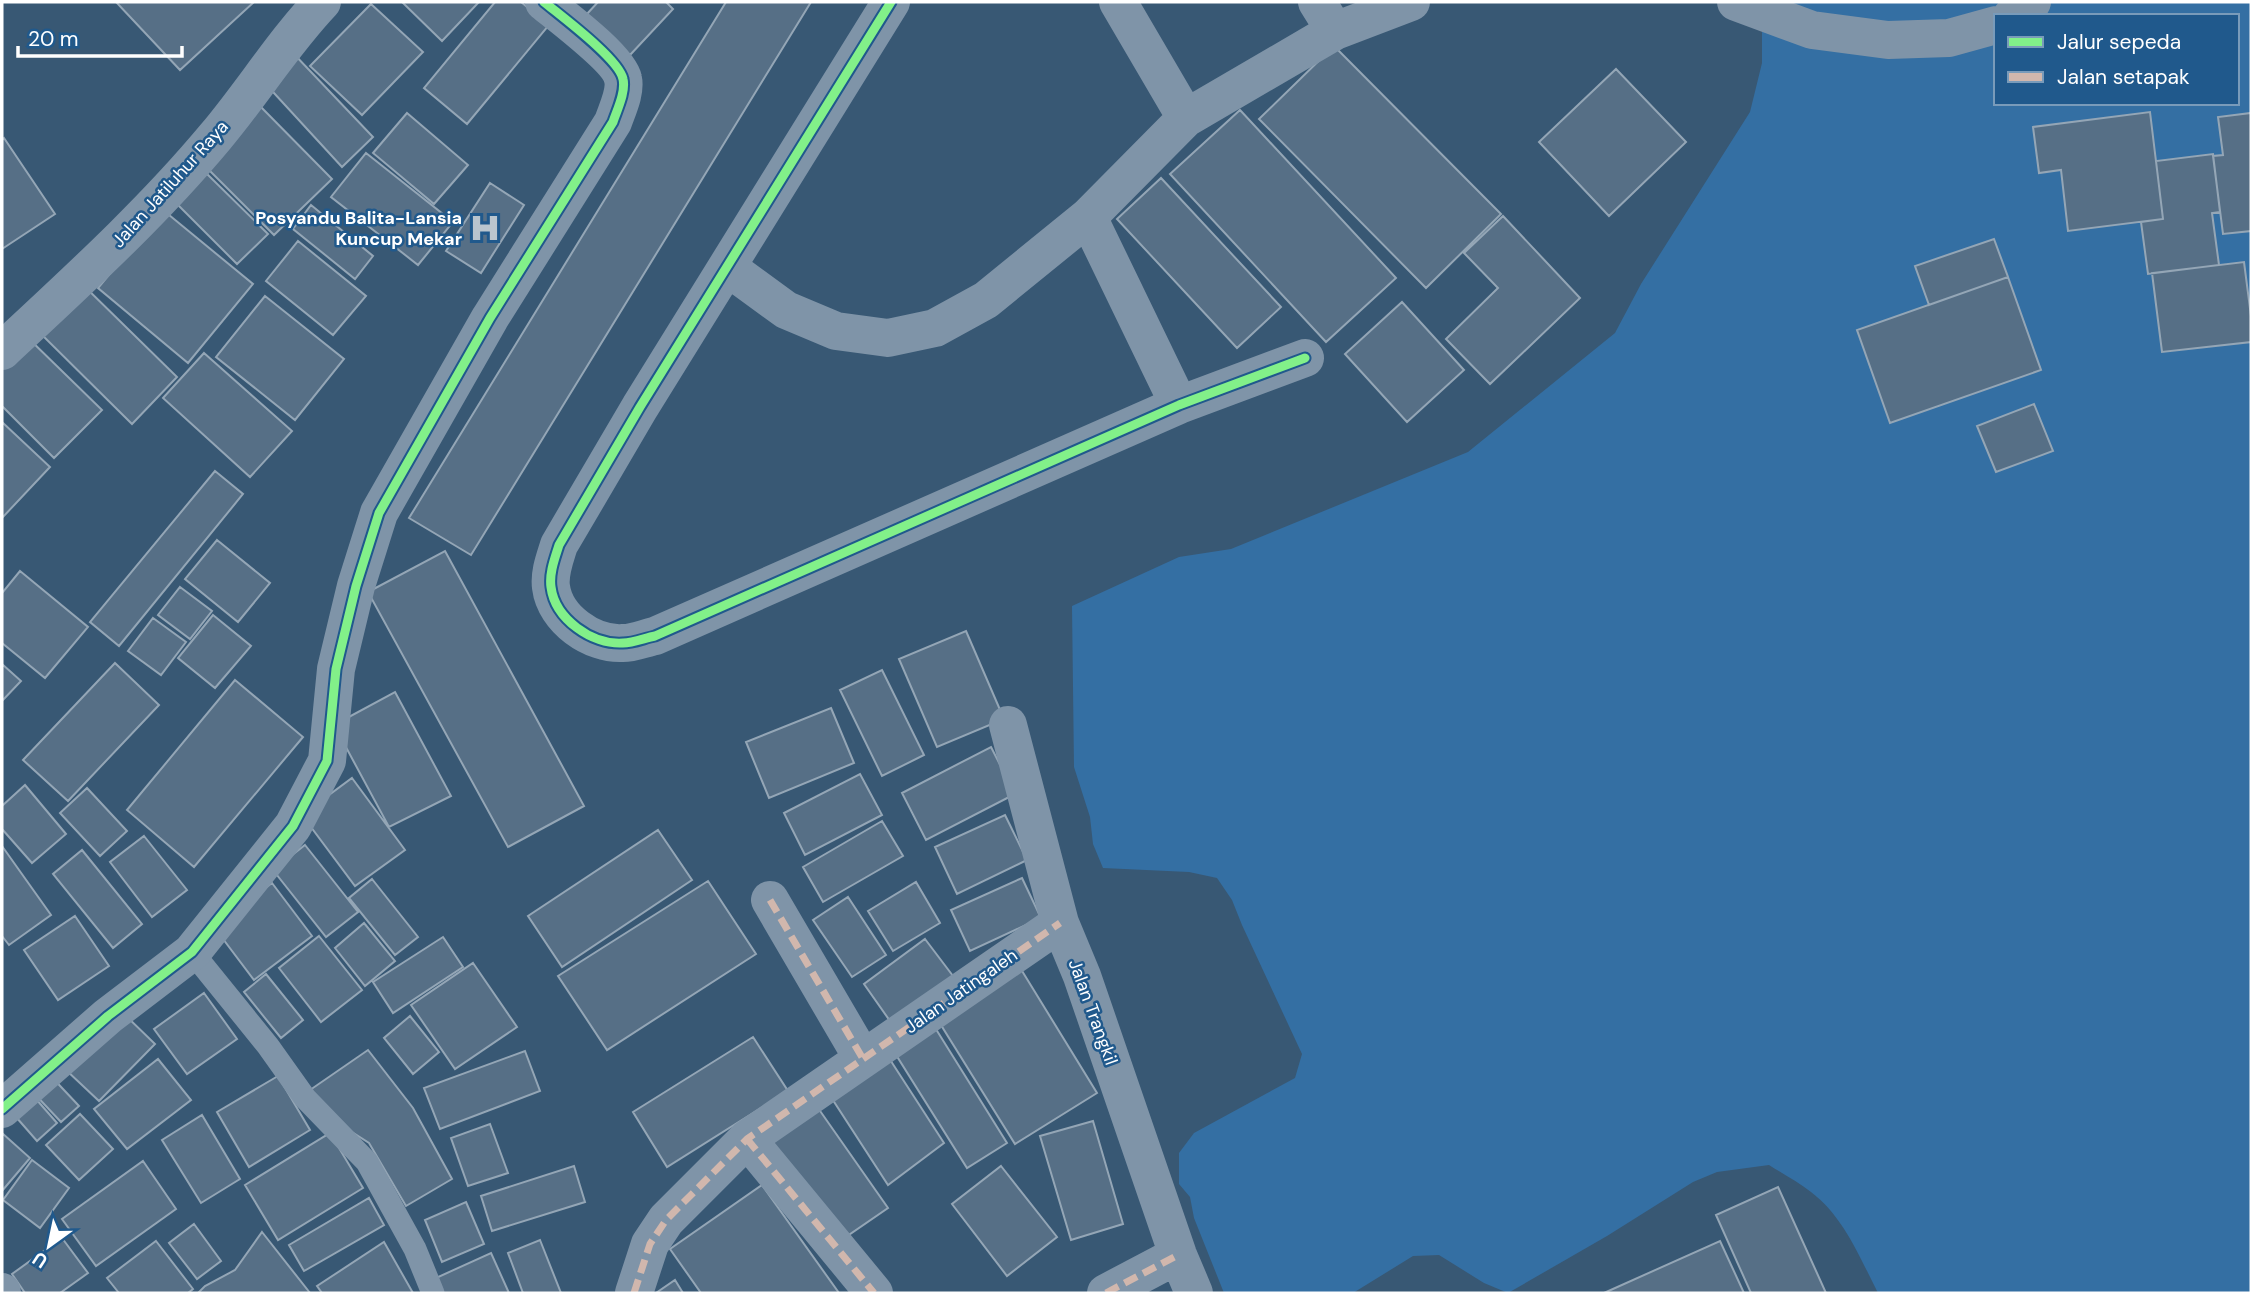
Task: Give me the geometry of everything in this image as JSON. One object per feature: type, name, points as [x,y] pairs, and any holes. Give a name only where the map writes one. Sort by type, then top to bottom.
[{"type":"street","name":"Jalan Jatiluhur Raya","points":[[2,351],[122,239],[216,135],[322,2]]},
{"type":"street","points":[[2,1109],[108,1016],[192,952],[293,826],[327,761],[336,669],[356,586],[379,513],[490,318],[613,121],[621,99],[623,79],[614,64],[544,2]]},
{"type":"street","points":[[891,2],[640,407],[559,545],[552,565],[551,588],[567,619],[583,632],[606,641],[623,643],[655,636],[1179,405],[1305,358]]},
{"type":"street","points":[[1118,2],[1186,118]]},
{"type":"street","points":[[727,267],[786,310],[836,331],[888,338],[935,328],[986,300],[1088,216],[1186,118],[1326,16],[1411,2]]},
{"type":"street","points":[[1736,2],[1812,30],[1888,40],[1949,38],[1994,26]]},
{"type":"street","points":[[2015,14],[2032,2]]},
{"type":"street","points":[[1088,216],[1179,405]]},
{"type":"street","name":"Jalan Trangkil","points":[[1008,725],[1060,923],[1082,976],[1178,1255],[1194,1293]]},
{"type":"street","points":[[770,900],[863,1059]]},
{"type":"street","name":"Jalan Jatingaleh","points":[[634,1293],[650,1244],[666,1220],[747,1139],[1060,923]]},
{"type":"street","points":[[747,1139],[874,1293]]},
{"type":"street","points":[[1106,1293],[1178,1255]]},
{"type":"lane","points":[[192,952],[268,1046],[305,1097],[367,1161],[415,1249],[433,1293]]},
{"type":"shaded area","points":[[1762,2],[2251,2],[2251,1293],[1878,1293],[1833,1213],[1811,1192],[1769,1165],[1717,1172],[1693,1182],[1508,1293],[1484,1283],[1439,1255],[1413,1256],[1353,1293],[1224,1293],[1194,1218],[1190,1197],[1179,1184],[1179,1153],[1194,1133],[1295,1078],[1302,1054],[1232,900],[1217,878],[1189,872],[1103,868],[1093,844],[1090,817],[1074,767],[1072,606],[1179,557],[1231,549],[1468,452],[1615,333],[1641,284],[1750,112],[1762,63]]},
{"type":"building","points":[[116,2],[254,2],[180,70]]},
{"type":"building","points":[[402,2],[479,2],[442,41]]},
{"type":"building","points":[[495,2],[521,2],[549,25],[467,124],[424,88]]},
{"type":"building","points":[[598,2],[666,2],[673,9],[630,55],[586,15]]},
{"type":"building","points":[[726,2],[811,2],[471,555],[409,518]]},
{"type":"building","points":[[371,4],[423,52],[362,115],[310,66]]},
{"type":"building","points":[[1334,46],[1501,214],[1426,288],[1259,119]]},
{"type":"building","points":[[292,52],[373,137],[342,167],[262,80]]},
{"type":"building","points":[[1616,69],[1686,142],[1609,216],[1539,142]]},
{"type":"building","points":[[257,103],[332,179],[274,235],[199,160]]},
{"type":"building","points":[[1240,110],[1396,278],[1326,342],[1170,174]]},
{"type":"building","points":[[2150,112],[2163,219],[2068,231],[2061,170],[2039,173],[2033,127]]},
{"type":"building","points":[[407,113],[468,165],[434,204],[373,153]]},
{"type":"building","points":[[2251,113],[2251,231],[2223,234],[2213,156],[2223,155],[2218,117]]},
{"type":"building","points":[[4,138],[55,214],[2,249],[2,140]]},
{"type":"building","points":[[366,153],[453,222],[418,265],[331,197]]},
{"type":"building","points":[[2213,154],[2220,212],[2212,213],[2219,265],[2148,274],[2141,222],[2163,219],[2156,161]]},
{"type":"building","points":[[205,172],[268,234],[237,264],[175,202]]},
{"type":"building","points":[[1161,178],[1281,307],[1237,348],[1117,219]]},
{"type":"building","name":"Posyandu Balita-Lansia Kuncup Mekar","points":[[490,183],[524,205],[481,273],[446,251]]},
{"type":"building","points":[[311,205],[373,256],[355,279],[293,229]]},
{"type":"building","points":[[163,210],[253,284],[188,363],[98,288]]},
{"type":"building","points":[[1503,216],[1580,298],[1490,384],[1446,339],[1498,288],[1464,253]]},
{"type":"building","points":[[1994,239],[2008,277],[1929,305],[1915,266]]},
{"type":"building","points":[[298,241],[366,296],[333,335],[266,281]]},
{"type":"building","points":[[2244,262],[2251,316],[2251,342],[2162,352],[2152,273]]},
{"type":"building","points":[[2008,277],[2041,370],[1890,423],[1857,330]]},
{"type":"building","points":[[80,282],[177,377],[132,424],[35,328]]},
{"type":"building","points":[[265,296],[344,359],[295,420],[216,357]]},
{"type":"building","points":[[1402,302],[1464,370],[1407,422],[1345,354]]},
{"type":"building","points":[[25,335],[102,410],[54,458],[2,406],[2,359]]},
{"type":"building","points":[[204,353],[292,431],[250,477],[163,398]]},
{"type":"building","points":[[2034,404],[2053,451],[1996,472],[1977,426]]},
{"type":"building","points":[[2,422],[50,467],[2,518]]},
{"type":"building","points":[[215,471],[243,494],[119,646],[90,622]]},
{"type":"building","points":[[217,540],[270,583],[238,622],[185,579]]},
{"type":"building","points":[[445,551],[584,806],[508,847],[368,592]]},
{"type":"building","points":[[20,571],[88,627],[45,678],[2,643],[2,593]]},
{"type":"building","points":[[180,587],[212,611],[190,639],[158,615]]},
{"type":"building","points":[[213,615],[251,646],[215,688],[178,658]]},
{"type":"building","points":[[153,618],[186,642],[161,675],[128,651]]},
{"type":"building","points":[[966,631],[1004,719],[937,747],[899,659]]},
{"type":"building","points":[[115,663],[159,705],[68,801],[23,760]]},
{"type":"building","points":[[2,664],[21,681],[2,701]]},
{"type":"building","points":[[882,670],[924,755],[882,776],[840,690]]},
{"type":"building","points":[[235,680],[303,737],[194,867],[127,810]]},
{"type":"building","points":[[395,692],[451,796],[389,827],[334,725]]},
{"type":"building","points":[[831,708],[854,763],[769,798],[746,742]]},
{"type":"building","points":[[991,747],[1015,794],[926,840],[902,793]]},
{"type":"building","points":[[860,774],[882,815],[805,855],[784,813]]},
{"type":"building","points":[[352,778],[405,850],[355,886],[302,815]]},
{"type":"building","points":[[25,785],[66,834],[32,863],[2,829],[2,806]]},
{"type":"building","points":[[87,788],[127,831],[100,856],[60,813]]},
{"type":"building","points":[[1005,815],[1027,860],[957,894],[935,847]]},
{"type":"building","points":[[882,821],[903,856],[823,902],[803,867]]},
{"type":"building","points":[[658,830],[692,880],[562,967],[528,916]]},
{"type":"building","points":[[144,836],[187,890],[152,917],[110,862]]},
{"type":"building","points":[[305,845],[358,912],[326,937],[273,870]]},
{"type":"building","points":[[2,846],[51,915],[9,945],[2,936]]},
{"type":"building","points":[[82,850],[142,924],[113,948],[53,874]]},
{"type":"building","points":[[1022,878],[1041,918],[970,951],[951,910]]},
{"type":"building","points":[[372,879],[418,937],[395,955],[349,898]]},
{"type":"building","points":[[708,881],[756,954],[607,1050],[558,976]]},
{"type":"building","points":[[916,882],[940,923],[893,951],[868,911]]},
{"type":"building","points":[[272,883],[312,936],[254,980],[214,927]]},
{"type":"building","points":[[848,897],[886,955],[852,977],[813,920]]},
{"type":"building","points":[[75,916],[109,966],[58,1000],[24,950]]},
{"type":"building","points":[[364,923],[395,961],[365,986],[335,948]]},
{"type":"building","points":[[319,936],[362,990],[321,1022],[279,968]]},
{"type":"building","points":[[443,937],[463,967],[393,1013],[373,982]]},
{"type":"building","points":[[925,939],[953,976],[890,1021],[864,984]]},
{"type":"building","points":[[473,963],[517,1027],[455,1069],[411,1005]]},
{"type":"building","points":[[1019,966],[1097,1093],[1015,1144],[936,1017]]},
{"type":"building","points":[[266,974],[303,1020],[281,1038],[244,992]]},
{"type":"building","points":[[204,993],[237,1039],[187,1074],[154,1029]]},
{"type":"building","points":[[122,1012],[155,1044],[99,1101],[66,1070]]},
{"type":"building","points":[[410,1016],[439,1052],[413,1074],[384,1038]]},
{"type":"building","points":[[934,1026],[1007,1143],[967,1168],[893,1050]]},
{"type":"building","points":[[753,1037],[788,1091],[667,1167],[633,1112]]},
{"type":"building","points":[[368,1050],[413,1108],[452,1179],[406,1206],[369,1143],[319,1111],[310,1090]]},
{"type":"building","points":[[525,1051],[540,1091],[440,1129],[424,1088]]},
{"type":"building","points":[[887,1055],[944,1143],[888,1185],[829,1094]]},
{"type":"building","points":[[158,1059],[191,1100],[127,1149],[94,1109]]},
{"type":"building","points":[[47,1072],[79,1106],[61,1122],[29,1088]]},
{"type":"building","points":[[278,1076],[310,1130],[249,1167],[217,1112]]},
{"type":"building","points":[[29,1091],[57,1123],[37,1141],[9,1109]]},
{"type":"building","points":[[818,1108],[888,1208],[837,1243],[767,1144]]},
{"type":"building","points":[[80,1114],[113,1149],[79,1180],[46,1145]]},
{"type":"building","points":[[202,1115],[240,1179],[201,1203],[162,1140]]},
{"type":"building","points":[[1093,1121],[1123,1224],[1071,1240],[1040,1136]]},
{"type":"building","points":[[490,1124],[508,1173],[468,1186],[451,1138]]},
{"type":"building","points":[[2,1133],[30,1158],[2,1191]]},
{"type":"building","points":[[330,1133],[363,1188],[278,1240],[245,1185]]},
{"type":"building","points":[[32,1160],[69,1188],[40,1228],[3,1200]]},
{"type":"building","points":[[143,1161],[176,1209],[96,1266],[62,1219]]},
{"type":"building","points":[[574,1166],[585,1202],[492,1231],[481,1196]]},
{"type":"building","points":[[1001,1166],[1057,1237],[1007,1276],[952,1204]]},
{"type":"building","points":[[762,1185],[839,1293],[701,1293],[670,1249]]},
{"type":"building","points":[[1778,1187],[1826,1293],[1751,1293],[1716,1215]]},
{"type":"building","points":[[369,1198],[384,1225],[304,1271],[289,1245]]},
{"type":"building","points":[[466,1202],[484,1244],[442,1262],[425,1220]]},
{"type":"building","points":[[194,1224],[221,1261],[197,1279],[169,1243]]},
{"type":"building","points":[[262,1232],[310,1293],[198,1293],[205,1286],[235,1270]]},
{"type":"building","points":[[62,1238],[88,1273],[60,1293],[25,1293],[12,1274]]},
{"type":"building","points":[[540,1240],[561,1293],[523,1293],[508,1253]]},
{"type":"building","points":[[156,1241],[193,1289],[188,1293],[119,1293],[107,1278]]},
{"type":"building","points":[[1720,1241],[1744,1293],[1604,1293]]},
{"type":"building","points":[[384,1242],[413,1293],[322,1293],[317,1286]]},
{"type":"building","points":[[491,1253],[509,1293],[443,1293],[436,1278]]},
{"type":"building","points":[[675,1280],[683,1293],[656,1293]]},
{"type":"marked path","points":[[770,900],[863,1059]]},
{"type":"marked path","points":[[634,1293],[650,1244],[666,1220],[747,1139],[1060,923]]},
{"type":"marked path","points":[[747,1139],[874,1293]]},
{"type":"marked path","points":[[1106,1293],[1178,1255]]},
{"type":"cycle path","points":[[2,1109],[108,1016],[192,952],[293,826],[327,761],[336,669],[356,586],[379,513],[490,318],[613,122],[621,101],[624,84],[619,71],[588,38],[544,2]]},
{"type":"cycle path","points":[[891,2],[640,407],[559,545],[551,587],[560,610],[577,628],[599,640],[611,642],[627,643],[655,636],[1179,405],[1305,358]]},
{"type":"place","name":"Posyandu Balita-Lansia Kuncup Mekar","points":[[485,228]]}]
